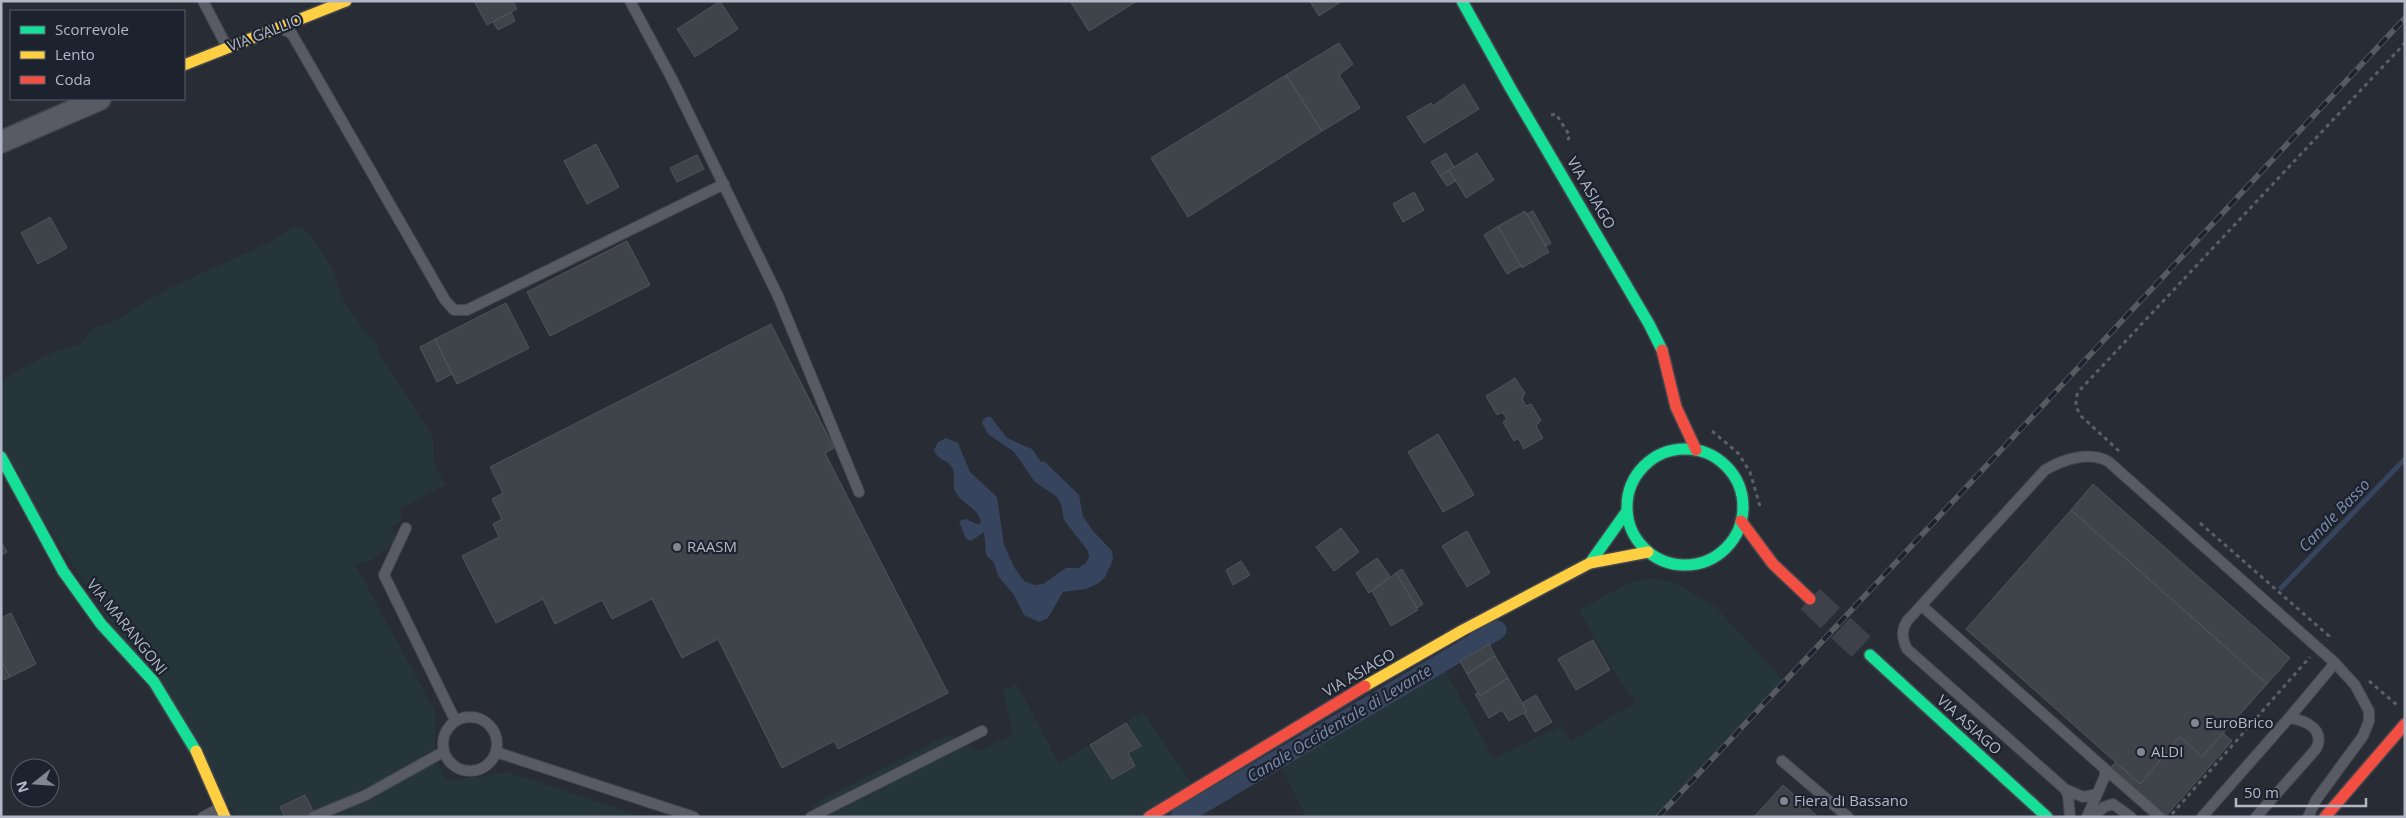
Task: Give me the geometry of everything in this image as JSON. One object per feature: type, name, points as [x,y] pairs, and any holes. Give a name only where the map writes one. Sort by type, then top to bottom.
[{"type":"main road","name":"VIA GALLIO","points":[[185,65],[346,1]]},
{"type":"main road","name":"VIA ASIAGO","points":[[1462,1],[1511,89],[1649,324],[1663,353],[1676,407],[1696,450]]},
{"type":"main road","name":"VIA ASIAGO","points":[[1672,425],[1676,407]]},
{"type":"main road","name":"VIA ASIAGO","points":[[1667,447],[1696,450],[1713,456],[1728,468],[1738,484],[1743,502],[1741,521],[1730,544],[1704,562],[1684,565],[1665,562],[1648,552],[1637,540],[1630,526],[1627,511],[1628,492],[1636,474],[1667,447]]},
{"type":"main road","name":"VIA MARANGONI","points":[[1,457],[63,571],[101,624],[154,682],[179,720],[201,760],[223,812]]},
{"type":"main road","name":"VIA ASIAGO","points":[[1590,563],[1627,511]]},
{"type":"main road","points":[[1741,521],[1772,564],[1810,598]]},
{"type":"main road","name":"VIA ASIAGO","points":[[1148,817],[1358,690],[1463,630],[1590,563],[1648,552]]},
{"type":"main road","points":[[1721,552],[1738,556]]},
{"type":"main road","points":[[1755,560],[1772,564]]},
{"type":"main road","name":"VIA ASIAGO","points":[[1870,655],[2047,817]]},
{"type":"main road","points":[[2325,817],[2405,724]]},
{"type":"street","points":[[1,142],[98,100]]},
{"type":"lane","points":[[204,1],[227,48]]},
{"type":"lane","points":[[630,1],[724,184],[778,296],[859,492]]},
{"type":"lane","points":[[279,28],[292,34],[445,300],[454,310],[466,310],[724,184]]},
{"type":"lane","points":[[2097,794],[2083,797],[2065,789],[1907,648],[1902,630],[1907,621],[2045,470],[2056,463],[2070,459],[2096,456],[2109,462],[2335,663],[2355,685],[2368,711],[2369,721],[2363,736],[2316,800],[2308,817]]},
{"type":"lane","points":[[406,528],[384,575],[455,720]]},
{"type":"lane","points":[[1922,606],[2160,817]]},
{"type":"lane","points":[[2202,817],[2335,663]]},
{"type":"lane","points":[[464,717],[483,720],[495,734],[496,752],[486,766],[470,771],[453,766],[443,752],[444,735],[448,727],[455,720],[464,717]]},
{"type":"lane","points":[[2256,817],[2316,749],[2319,742],[2316,730],[2308,723],[2289,718]]},
{"type":"lane","points":[[811,817],[982,731]]},
{"type":"lane","points":[[313,817],[366,795],[443,752]]},
{"type":"lane","points":[[496,752],[694,817]]},
{"type":"lane","points":[[1782,761],[1848,817]]},
{"type":"lane","points":[[2087,817],[2105,776],[2105,769]]},
{"type":"lane","points":[[2065,789],[2068,795],[2070,817]]},
{"type":"lane","points":[[2093,817],[2104,807],[2113,804],[2131,817]]},
{"type":"lane","points":[[203,817],[223,812]]},
{"type":"path","points":[[2120,452],[2081,416],[2076,409],[2075,401],[2078,392],[2405,43]]},
{"type":"path","points":[[1709,428],[1738,453],[1746,466],[1764,518]]},
{"type":"path","points":[[2193,516],[2329,636],[2324,642]]},
{"type":"path","points":[[2171,815],[2314,653]]},
{"type":"shaded area","points":[[293,227],[305,229],[318,245],[332,269],[344,301],[366,333],[374,339],[381,356],[433,437],[433,461],[445,485],[398,510],[403,520],[390,527],[397,540],[371,561],[355,564],[435,711],[435,755],[446,781],[507,772],[644,817],[236,817],[1,455],[1,382],[39,359],[80,344],[94,327],[111,323],[167,289],[273,241]]},
{"type":"shaded area","points":[[1650,578],[1674,582],[1716,607],[1783,680],[1655,817],[1306,817],[1274,752],[1437,655],[1493,758],[1562,726],[1571,741],[1636,702],[1613,671],[1579,610],[1628,583]]},
{"type":"shaded area","points":[[1017,684],[1059,763],[1143,712],[1193,786],[1147,817],[818,817],[812,805],[949,734],[978,751],[1013,735],[1003,691]]},
{"type":"water","points":[[990,416],[1007,438],[1032,449],[1041,462],[1044,461],[1079,495],[1083,516],[1093,531],[1112,551],[1113,560],[1105,577],[1099,583],[1086,589],[1063,592],[1048,618],[1039,622],[1024,615],[1014,595],[998,576],[994,563],[986,555],[984,532],[971,541],[966,539],[959,521],[966,519],[977,524],[981,523],[977,513],[954,490],[953,469],[937,456],[934,450],[938,442],[946,438],[958,443],[970,472],[997,497],[1004,545],[1014,567],[1024,581],[1035,585],[1043,584],[1066,568],[1078,568],[1086,563],[1089,557],[1088,551],[1064,520],[1061,504],[1056,496],[1035,482],[1014,452],[988,434],[982,423],[984,418]]},
{"type":"building","points":[[474,1],[513,1],[517,9],[487,25]]},
{"type":"building","points":[[720,1],[738,29],[695,57],[677,29]]},
{"type":"building","points":[[1070,1],[1137,1],[1089,31]]},
{"type":"building","points":[[1310,1],[1342,1],[1319,16]]},
{"type":"building","points":[[511,12],[515,21],[498,30],[493,22]]},
{"type":"building","points":[[1339,43],[1353,64],[1339,75],[1360,108],[1322,131],[1286,75]]},
{"type":"building","points":[[1286,75],[1322,131],[1188,217],[1151,158]]},
{"type":"building","points":[[1464,84],[1479,109],[1424,143],[1407,117],[1431,103],[1433,106]]},
{"type":"building","points":[[596,144],[619,187],[587,204],[564,161]]},
{"type":"building","points":[[1446,153],[1454,167],[1440,176],[1431,162]]},
{"type":"building","points":[[1477,153],[1494,180],[1466,198],[1449,170]]},
{"type":"building","points":[[697,155],[704,169],[677,182],[670,168]]},
{"type":"building","points":[[1449,170],[1456,181],[1447,186],[1440,176]]},
{"type":"building","points":[[1414,192],[1424,210],[1403,222],[1393,204]]},
{"type":"building","points":[[1525,211],[1549,252],[1522,268],[1498,226]]},
{"type":"building","points":[[1533,211],[1551,243],[1546,246],[1527,214]]},
{"type":"building","points":[[50,217],[67,248],[38,264],[21,233]]},
{"type":"building","points":[[1498,226],[1521,266],[1507,274],[1484,235]]},
{"type":"building","points":[[627,241],[650,285],[550,336],[527,292]]},
{"type":"building","points":[[506,303],[529,348],[457,384],[435,339]]},
{"type":"building","name":"RAASM","points":[[771,324],[834,448],[825,453],[948,693],[838,749],[834,741],[782,768],[718,639],[682,658],[652,599],[612,619],[602,600],[555,624],[543,599],[496,623],[462,556],[499,537],[493,524],[502,519],[492,499],[503,493],[490,467]]},
{"type":"building","points":[[435,339],[452,374],[437,382],[420,347]]},
{"type":"building","points":[[1515,378],[1525,393],[1522,399],[1526,406],[1531,404],[1541,420],[1536,426],[1543,438],[1524,449],[1518,438],[1514,441],[1503,422],[1507,419],[1502,412],[1497,415],[1486,396]]},
{"type":"building","points":[[1438,434],[1474,495],[1443,512],[1408,452]]},
{"type":"building","points":[[2093,484],[2290,658],[2267,684],[2071,510]]},
{"type":"building","points":[[2071,510],[2267,684],[2202,757],[2180,737],[2140,784],[1966,629]]},
{"type":"building","points":[[1341,528],[1359,552],[1334,571],[1316,547]]},
{"type":"building","points":[[1467,531],[1490,573],[1467,587],[1442,546]]},
{"type":"building","points":[[1,541],[7,552],[1,555]]},
{"type":"building","points":[[1377,558],[1390,576],[1369,593],[1356,573]]},
{"type":"building","points":[[1241,561],[1250,575],[1233,585],[1226,570]]},
{"type":"building","points":[[1402,569],[1423,604],[1417,608],[1396,573]]},
{"type":"building","points":[[1396,573],[1418,610],[1391,626],[1372,591]]},
{"type":"building","points":[[11,613],[36,664],[10,677],[1,660],[1,618]]},
{"type":"building","points":[[1593,640],[1610,670],[1576,690],[1558,659]]},
{"type":"building","points":[[1489,644],[1495,656],[1467,674],[1460,661]]},
{"type":"building","points":[[1495,656],[1508,678],[1480,696],[1467,674]]},
{"type":"building","points":[[1,660],[10,677],[1,681]]},
{"type":"building","points":[[1508,678],[1527,711],[1509,721],[1502,710],[1489,718],[1475,694],[1478,693],[1480,696]]},
{"type":"building","points":[[1536,695],[1552,722],[1535,732],[1524,713],[1527,711],[1522,703]]},
{"type":"building","points":[[1126,723],[1141,746],[1128,753],[1135,766],[1112,779],[1090,745]]},
{"type":"building","points":[[2223,733],[2232,741],[2165,817],[2109,769],[2116,762],[2140,784],[2180,737],[2202,757]]},
{"type":"building","name":"Fiera di Bassano","points":[[1783,785],[1818,817],[1754,817]]},
{"type":"building","points":[[305,795],[316,817],[285,817],[280,807]]},
{"type":"waterway","name":"Canale Basso","points":[[2281,588],[2405,459]]},
{"type":"waterway","name":"Canale Occidentale di Levante","points":[[1180,817],[1497,630]]},
{"type":"tunnel","points":[[1810,599],[1870,655]]},
{"type":"railway","points":[[1658,817],[2405,18]]},
{"type":"traffic: fast","points":[[1462,1],[1511,89],[1649,324],[1662,350]]},
{"type":"traffic: fast","points":[[1685,449],[1707,454],[1726,466],[1738,485],[1743,507],[1738,529],[1726,548],[1707,560],[1685,565],[1663,560],[1644,548],[1632,529],[1627,507],[1632,485],[1644,466],[1663,454],[1685,449]]},
{"type":"traffic: fast","points":[[1,457],[63,571],[101,624],[154,682],[196,751]]},
{"type":"traffic: fast","points":[[1590,563],[1627,511]]},
{"type":"traffic: fast","points":[[1870,655],[2047,817]]},
{"type":"traffic: slow","points":[[185,65],[346,1]]},
{"type":"traffic: slow","points":[[1365,686],[1463,630],[1590,563],[1648,552]]},
{"type":"traffic: slow","points":[[196,751],[225,817]]},
{"type":"traffic: jam","points":[[1662,350],[1676,407],[1696,450]]},
{"type":"traffic: jam","points":[[1741,521],[1773,564],[1810,599]]},
{"type":"traffic: jam","points":[[1149,817],[1365,686]]},
{"type":"traffic: jam","points":[[2325,817],[2405,724]]},
{"type":"place","name":"RAASM","points":[[677,547]]},
{"type":"place","name":"EuroBrico","points":[[2195,723]]},
{"type":"place","name":"ALDI","points":[[2141,752]]},
{"type":"place","name":"Fiera di Bassano","points":[[1784,801]]}]
